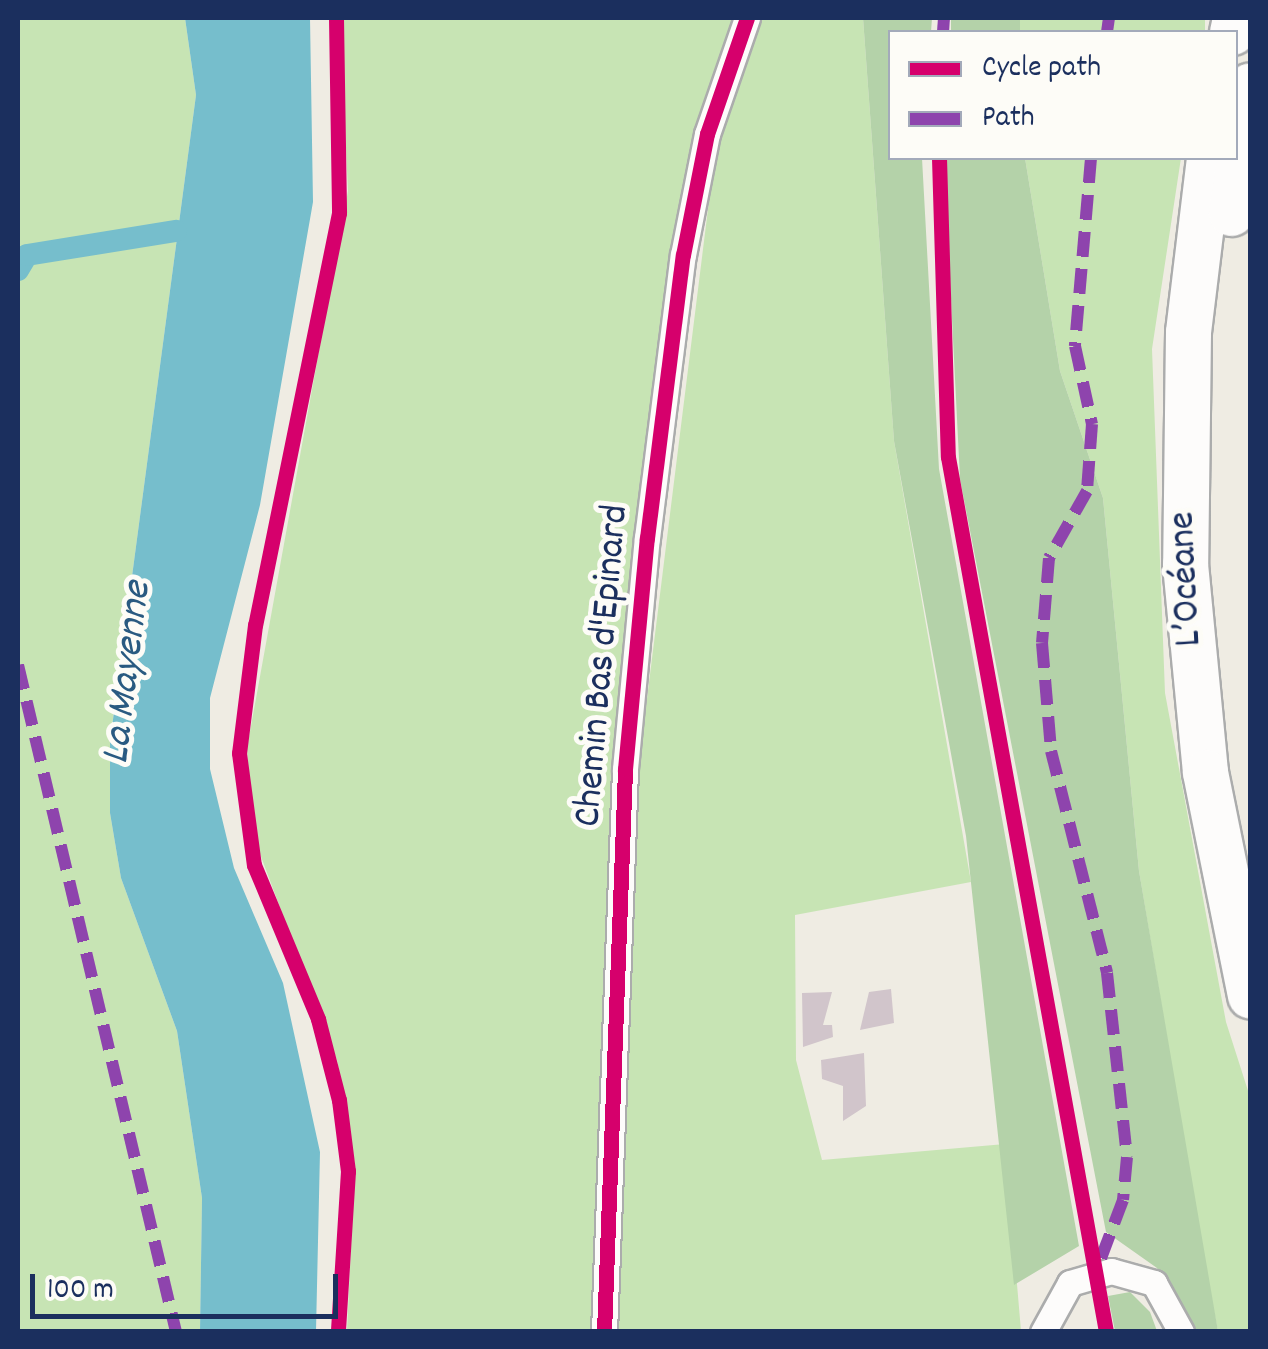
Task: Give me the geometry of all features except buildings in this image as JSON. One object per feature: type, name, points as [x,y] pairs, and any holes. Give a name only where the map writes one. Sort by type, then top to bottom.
[{"type":"highway","name":"L’Océane","points":[[1250,85],[1222,288],[1214,487],[1222,662],[1250,862]]},
{"type":"highway","name":"L’Océane","points":[[1209,160],[1188,332],[1185,564],[1205,772],[1250,996]]},
{"type":"street","name":"Chemin Bas d'Epinard","points":[[604,1332],[616,932],[647,538],[683,255],[707,134],[747,18]]},
{"type":"street","points":[[1043,1332],[1070,1283],[1111,1271],[1154,1283],[1181,1332]]},
{"type":"green space","points":[[18,18],[185,18],[196,95],[110,742],[110,813],[121,878],[177,1031],[202,1198],[200,1331],[18,1331]]},
{"type":"green space","points":[[340,18],[743,18],[716,82],[615,738],[595,1331],[347,1331],[355,1164],[337,1060],[253,835],[247,748],[348,191]]},
{"type":"green space","points":[[761,18],[863,18],[894,441],[971,882],[795,915],[796,1060],[822,1160],[1005,1144],[1021,1331],[617,1332],[631,827],[712,177],[735,75]]},
{"type":"green space","points":[[863,18],[932,18],[931,30],[888,30],[888,160],[922,160],[939,469],[1079,1246],[1014,1285],[966,836],[894,441]]},
{"type":"green space","points":[[951,18],[1020,18],[1020,30],[951,30]]},
{"type":"green space","points":[[1020,18],[1205,18],[1205,30],[1020,30]]},
{"type":"green space","points":[[944,160],[1025,160],[1060,371],[1103,498],[1139,871],[1218,1331],[1191,1331],[1157,1268],[1106,1232],[960,479]]},
{"type":"green space","points":[[1025,160],[1181,160],[1152,349],[1165,693],[1226,1022],[1250,1097],[1250,1331],[1218,1331],[1206,1271],[1139,871],[1103,498],[1060,371]]},
{"type":"green space","points":[[1130,1292],[1150,1312],[1157,1331],[1115,1331],[1108,1296]]},
{"type":"water","name":"La Mayenne","points":[[185,18],[310,18],[313,202],[260,505],[210,698],[210,769],[234,868],[283,983],[320,1152],[316,1331],[200,1331],[202,1198],[177,1031],[121,878],[110,813],[110,742],[196,95]]},
{"type":"waterway","points":[[18,270],[27,255],[176,231]]},
{"type":"marked path","points":[[943,30],[944,18]]},
{"type":"marked path","points":[[1107,30],[1109,18]]},
{"type":"marked path","points":[[1091,160],[1075,346],[1092,424],[1087,491],[1049,558],[1042,643],[1051,751],[1107,973],[1127,1157],[1123,1200],[1098,1266]]},
{"type":"marked path","points":[[18,665],[176,1332]]},
{"type":"cycle path","points":[[336,18],[339,213],[255,625],[239,753],[254,865],[318,1019],[339,1100],[348,1171],[338,1332]]},
{"type":"cycle path","points":[[604,1332],[625,769],[647,538],[683,255],[707,134],[747,18]]},
{"type":"cycle path","points":[[939,160],[948,457],[1106,1332]]}]
